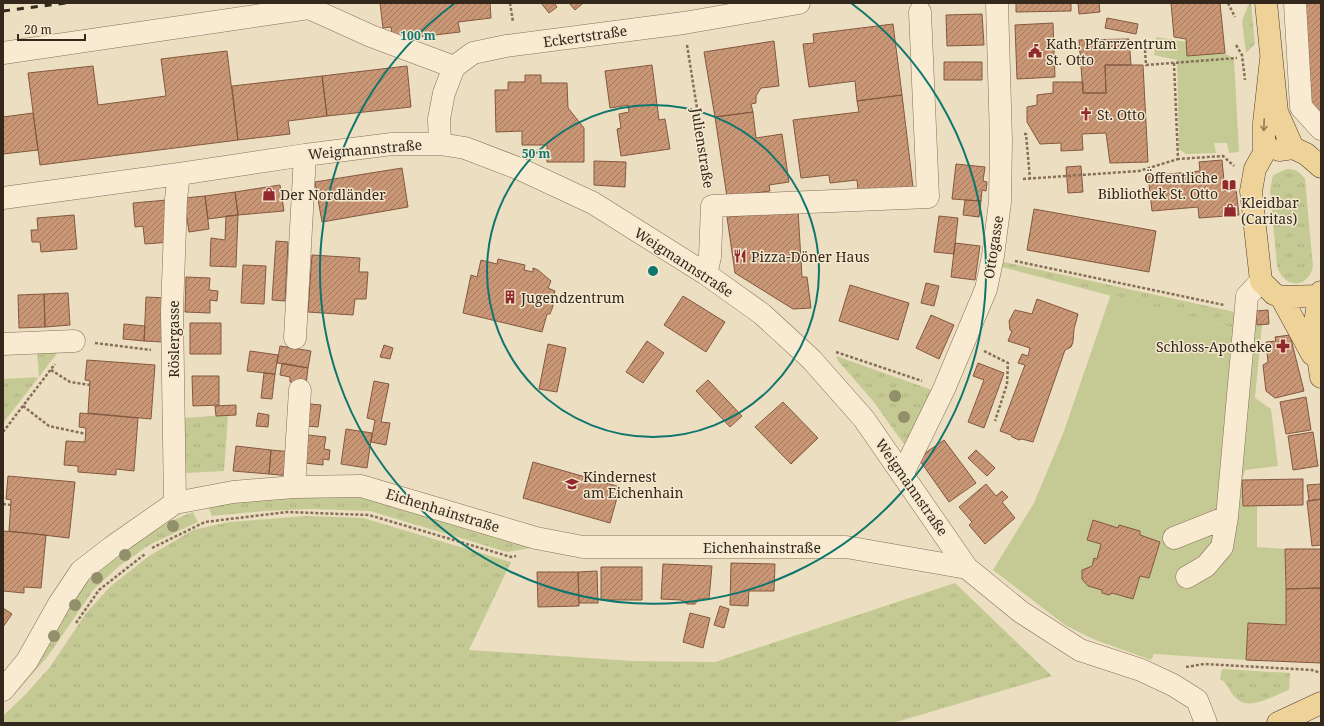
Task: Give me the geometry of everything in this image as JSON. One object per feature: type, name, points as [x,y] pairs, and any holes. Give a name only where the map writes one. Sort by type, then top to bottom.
[{"type":"main road","points":[[1266,3],[1277,112],[1293,148],[1306,154],[1321,167]]},
{"type":"main road","points":[[1271,58],[1260,161],[1251,191],[1261,281],[1274,294],[1282,297],[1320,294],[1314,330],[1320,372]]},
{"type":"main road","points":[[1260,161],[1293,148]]},
{"type":"main road","points":[[1282,297],[1320,372]]},
{"type":"main road","points":[[1278,723],[1321,703]]},
{"type":"street","name":"Eckertstraße","points":[[440,144],[439,119],[444,93],[454,68],[473,53],[684,22],[799,3]]},
{"type":"street","name":"Ottogasse","points":[[903,473],[944,389],[986,289],[993,256],[1000,202],[1001,140],[997,3]]},
{"type":"street","points":[[1295,3],[1301,107],[1321,129]]},
{"type":"street","points":[[3,53],[309,8],[371,36],[454,68]]},
{"type":"street","points":[[712,206],[928,197],[920,12]]},
{"type":"street","name":"Weigmannstraße","points":[[3,198],[392,144],[440,144],[465,148],[520,169],[593,203],[706,274],[762,314],[811,359],[864,419],[903,473],[967,568],[1021,612],[1080,650],[1142,670],[1197,700],[1206,723]]},
{"type":"street","points":[[295,338],[305,155]]},
{"type":"street","name":"Röslergasse","points":[[175,503],[172,353],[175,214],[179,174]]},
{"type":"street","name":"Julienstraße","points":[[706,274],[710,257],[712,206]]},
{"type":"street","points":[[1187,577],[1206,566],[1222,547],[1227,517],[1247,296],[1261,281]]},
{"type":"street","points":[[3,344],[74,341]]},
{"type":"street","points":[[294,487],[300,390]]},
{"type":"street","name":"Eichenhainstraße","points":[[3,690],[27,660],[59,604],[81,571],[112,547],[175,503],[233,492],[294,487],[361,486],[536,538],[583,547],[846,547],[967,568]]},
{"type":"street","points":[[1174,538],[1227,517]]},
{"type":"path","points":[[1228,3],[1235,16]]},
{"type":"path","name":"Julienstraße","points":[[684,22],[712,206]]},
{"type":"path","points":[[1236,46],[1242,55],[1243,70]]},
{"type":"path","points":[[1145,50],[1146,65],[1237,58]]},
{"type":"path","points":[[1174,63],[1178,159]]},
{"type":"path","points":[[1021,179],[1139,171],[1178,159],[1223,156],[1239,169],[1260,161]]},
{"type":"path","points":[[993,256],[1246,310]]},
{"type":"path","points":[[3,432],[74,341],[172,353]]},
{"type":"path","points":[[964,341],[1008,363],[1007,384],[995,422]]},
{"type":"path","points":[[835,352],[944,389]]},
{"type":"path","points":[[51,370],[70,382],[90,385]]},
{"type":"path","points":[[23,406],[49,426],[86,434]]},
{"type":"path","points":[[3,504],[11,505]]},
{"type":"path","points":[[73,627],[99,590],[150,549],[205,522],[287,512],[369,515],[511,557],[518,555]]},
{"type":"path","points":[[1182,667],[1204,664],[1312,670],[1321,673]]},
{"type":"green space","points":[[1249,3],[1251,3],[1255,44],[1246,53],[1242,21]]},
{"type":"green space","points":[[1156,37],[1186,42],[1187,56],[1225,53],[1234,59],[1239,152],[1229,153],[1227,143],[1214,143],[1216,153],[1186,154],[1179,149],[1177,60],[1154,55]]},
{"type":"green space","points":[[1287,169],[1298,171],[1305,179],[1313,267],[1306,280],[1301,283],[1289,282],[1284,279],[1277,266],[1270,190],[1273,175]]},
{"type":"green space","points":[[999,261],[1235,312],[1237,329],[998,266]]},
{"type":"green space","points":[[1111,294],[1236,329],[1256,315],[1257,325],[1262,325],[1255,398],[1271,409],[1278,466],[1245,470],[1242,480],[1243,506],[1257,506],[1257,547],[1285,549],[1286,625],[1248,623],[1246,660],[1154,654],[1151,660],[1093,639],[1065,625],[993,570],[1034,503],[1064,431]]},
{"type":"green space","points":[[59,351],[39,377],[37,353]]},
{"type":"green space","points":[[836,356],[932,390],[906,447],[873,401],[839,362]]},
{"type":"green space","points":[[39,377],[3,423],[3,379]]},
{"type":"green space","points":[[228,415],[224,471],[186,473],[184,468],[183,418]]},
{"type":"green space","points":[[348,495],[365,497],[532,548],[507,552],[370,511],[310,509],[264,511],[212,516],[209,508],[260,499],[295,496]]},
{"type":"green space","points":[[193,512],[198,522],[149,545],[118,567],[94,589],[48,656],[14,695],[13,692],[81,587],[129,546],[171,521]]},
{"type":"green space","points":[[307,516],[363,518],[511,562],[469,650],[633,661],[715,662],[955,583],[1052,676],[893,723],[3,723],[3,716],[26,694],[50,667],[86,613],[111,586],[149,556],[193,530],[229,522]]},
{"type":"green space","points":[[1222,669],[1290,673],[1289,690],[1255,703],[1241,702],[1220,679]]},
{"type":"building","points":[[380,3],[490,3],[491,18],[458,22],[460,32],[393,40],[391,27],[383,28]]},
{"type":"building","points":[[541,3],[554,3],[557,7],[549,13]]},
{"type":"building","points":[[569,3],[582,3],[582,4],[575,10]]},
{"type":"building","points":[[1016,3],[1071,3],[1071,11],[1016,12]]},
{"type":"building","points":[[1078,3],[1099,3],[1100,12],[1079,14]]},
{"type":"building","points":[[1171,3],[1220,3],[1225,53],[1187,56],[1186,39],[1174,37]]},
{"type":"building","points":[[1304,3],[1321,3],[1321,113],[1311,105]]},
{"type":"building","points":[[982,14],[984,45],[947,46],[946,15]]},
{"type":"building","points":[[1107,18],[1138,24],[1136,34],[1105,28]]},
{"type":"building","points":[[1053,23],[1055,77],[1017,79],[1015,25]]},
{"type":"building","points":[[893,24],[902,95],[857,101],[855,81],[809,87],[803,44],[814,43],[813,34]]},
{"type":"building","points":[[1129,39],[1131,65],[1105,65],[1106,93],[1083,93],[1079,40]]},
{"type":"building","points":[[774,41],[779,86],[761,88],[756,96],[756,103],[751,104],[753,112],[715,117],[704,52]]},
{"type":"building","points":[[227,51],[238,140],[40,165],[28,73],[93,66],[98,105],[166,96],[161,59]]},
{"type":"building","points":[[944,62],[982,62],[982,80],[944,80]]},
{"type":"building","points":[[652,65],[659,120],[665,119],[670,149],[621,156],[617,129],[621,128],[619,114],[629,112],[628,105],[610,108],[605,71]]},
{"type":"building","name":"St. Otto","points":[[1105,65],[1143,65],[1148,162],[1110,163],[1106,133],[1082,134],[1083,150],[1061,151],[1061,143],[1040,144],[1027,122],[1027,107],[1037,105],[1037,95],[1053,93],[1053,82],[1083,82],[1083,93],[1106,93]]},
{"type":"building","points":[[407,66],[411,107],[327,116],[322,76]]},
{"type":"building","points":[[525,75],[541,75],[541,83],[567,83],[568,108],[584,128],[584,162],[547,162],[547,145],[522,145],[522,131],[496,132],[495,90],[508,90],[508,82],[525,82]]},
{"type":"building","points":[[322,76],[327,116],[288,121],[290,134],[238,140],[232,86]]},
{"type":"building","points":[[902,95],[913,187],[858,190],[857,180],[830,183],[829,175],[801,178],[793,120],[859,112],[857,101]]},
{"type":"building","points":[[753,112],[756,138],[782,134],[789,182],[769,185],[770,191],[727,197],[715,117]]},
{"type":"building","points":[[33,113],[38,150],[3,154],[3,117]]},
{"type":"building","points":[[1222,160],[1224,181],[1235,180],[1239,215],[1199,218],[1198,207],[1152,211],[1148,176],[1200,171],[1199,162]]},
{"type":"building","points":[[594,161],[626,162],[625,187],[594,185]]},
{"type":"building","points":[[956,164],[985,167],[983,181],[987,182],[986,191],[982,190],[981,201],[952,199]]},
{"type":"building","points":[[1081,166],[1083,192],[1068,193],[1066,167]]},
{"type":"building","points":[[402,168],[408,207],[322,222],[315,182]]},
{"type":"building","points":[[280,185],[284,211],[238,215],[235,192]]},
{"type":"building","points":[[235,192],[238,215],[208,219],[205,196]]},
{"type":"building","points":[[205,196],[209,229],[189,232],[184,198]]},
{"type":"building","points":[[167,200],[171,242],[145,244],[143,226],[135,227],[133,203]]},
{"type":"building","points":[[965,200],[981,201],[979,217],[963,215]]},
{"type":"building","points":[[1034,209],[1156,231],[1149,272],[1027,250]]},
{"type":"building","points":[[798,210],[802,277],[807,277],[811,308],[793,309],[735,273],[727,217]]},
{"type":"building","points":[[74,215],[77,249],[41,252],[40,242],[32,242],[31,230],[38,230],[37,218]]},
{"type":"building","points":[[238,215],[236,267],[210,266],[211,238],[225,240],[226,216]]},
{"type":"building","points":[[939,216],[958,218],[954,254],[934,252]]},
{"type":"building","points":[[276,241],[288,242],[285,301],[272,300]]},
{"type":"building","points":[[955,243],[980,246],[975,280],[951,277]]},
{"type":"building","points":[[312,255],[360,258],[359,272],[368,272],[366,299],[355,299],[353,315],[308,312]]},
{"type":"building","name":"Jugendzentrum","points":[[498,259],[525,265],[524,270],[533,272],[533,268],[538,270],[551,281],[548,288],[555,291],[552,302],[553,306],[550,314],[547,314],[542,332],[463,313],[471,275],[477,277],[481,260],[497,264]]},
{"type":"building","points":[[243,265],[266,266],[264,304],[241,303]]},
{"type":"building","points":[[186,277],[210,278],[209,290],[218,291],[217,301],[210,300],[210,313],[185,312]]},
{"type":"building","points":[[926,283],[939,286],[934,306],[921,303]]},
{"type":"building","points":[[850,285],[909,303],[898,340],[839,321]]},
{"type":"building","points":[[68,293],[70,325],[45,327],[44,294]]},
{"type":"building","points":[[44,294],[45,327],[19,328],[18,295]]},
{"type":"building","points":[[683,296],[725,322],[706,352],[664,325]]},
{"type":"building","points":[[146,297],[166,298],[163,342],[144,341]]},
{"type":"building","points":[[1037,299],[1078,314],[1074,329],[1073,342],[1071,347],[1065,350],[1033,442],[1022,439],[1019,440],[1000,431],[1025,365],[1018,363],[1022,354],[1028,356],[1030,348],[1008,341],[1012,331],[1010,330],[1009,321],[1015,310],[1032,314]]},
{"type":"building","points":[[1268,310],[1269,324],[1257,325],[1256,311]]},
{"type":"building","points":[[931,315],[954,325],[939,359],[916,348]]},
{"type":"building","points":[[190,323],[221,323],[221,354],[190,354]]},
{"type":"building","points":[[124,324],[145,326],[144,341],[123,339]]},
{"type":"building","points":[[1290,335],[1304,391],[1275,398],[1266,391],[1263,365],[1268,362],[1266,342],[1276,341],[1275,337]]},
{"type":"building","points":[[647,341],[664,353],[643,383],[626,372]]},
{"type":"building","points":[[548,344],[566,348],[557,392],[539,389]]},
{"type":"building","points":[[384,345],[393,348],[390,359],[380,357]]},
{"type":"building","points":[[280,346],[311,351],[308,368],[277,363]]},
{"type":"building","points":[[250,351],[278,355],[275,374],[247,371]]},
{"type":"building","points":[[87,360],[155,365],[151,419],[88,413],[90,381],[85,380]]},
{"type":"building","points":[[282,363],[308,368],[306,385],[290,382],[290,377],[280,375]]},
{"type":"building","points":[[978,363],[1004,373],[984,428],[968,422],[984,380],[973,376]]},
{"type":"building","points":[[264,373],[275,374],[272,399],[261,398]]},
{"type":"building","points":[[192,376],[219,376],[219,405],[193,406]]},
{"type":"building","points":[[708,380],[742,416],[730,427],[696,391]]},
{"type":"building","points":[[374,381],[389,384],[381,422],[390,423],[386,445],[371,442],[375,420],[367,418]]},
{"type":"building","points":[[1306,397],[1311,430],[1286,434],[1280,402]]},
{"type":"building","points":[[783,402],[818,438],[791,464],[755,427]]},
{"type":"building","points":[[310,404],[321,405],[318,427],[307,426]]},
{"type":"building","points":[[236,405],[236,415],[216,416],[215,406]]},
{"type":"building","points":[[80,413],[138,418],[134,471],[116,469],[116,475],[78,472],[78,466],[64,465],[66,441],[85,442],[86,428],[79,427]]},
{"type":"building","points":[[258,413],[269,415],[268,427],[256,426]]},
{"type":"building","points":[[346,429],[372,433],[367,468],[341,464]]},
{"type":"building","points":[[1313,432],[1318,466],[1293,470],[1288,436]]},
{"type":"building","points":[[308,435],[326,437],[324,449],[330,450],[329,460],[323,459],[323,465],[305,463]]},
{"type":"building","points":[[944,440],[976,483],[949,502],[918,458]]},
{"type":"building","points":[[236,446],[271,450],[269,474],[233,471]]},
{"type":"building","points":[[271,450],[293,452],[290,476],[269,474]]},
{"type":"building","points":[[976,450],[995,468],[987,476],[968,458]]},
{"type":"building","points":[[533,462],[620,487],[610,523],[523,498]]},
{"type":"building","points":[[8,476],[75,482],[69,538],[9,531],[11,500],[6,499]]},
{"type":"building","points":[[1303,479],[1303,505],[1243,506],[1242,480]]},
{"type":"building","points":[[986,484],[996,496],[1002,491],[1008,497],[1002,502],[1015,518],[985,544],[969,525],[972,522],[959,507]]},
{"type":"building","points":[[1321,484],[1321,499],[1309,501],[1307,485]]},
{"type":"building","points":[[1321,499],[1321,545],[1312,546],[1307,501]]},
{"type":"building","points":[[1093,520],[1118,528],[1119,525],[1140,531],[1140,535],[1160,542],[1149,578],[1140,576],[1133,599],[1112,593],[1109,595],[1102,593],[1102,590],[1088,586],[1082,579],[1082,570],[1092,566],[1094,558],[1097,559],[1101,544],[1087,540]]},
{"type":"building","points":[[3,531],[46,535],[41,588],[24,587],[24,593],[3,591]]},
{"type":"building","points":[[1285,549],[1321,549],[1321,588],[1286,589]]},
{"type":"building","points":[[731,563],[775,564],[774,591],[749,591],[748,606],[730,605]]},
{"type":"building","points":[[663,564],[712,566],[709,599],[699,599],[695,604],[687,604],[681,600],[661,599]]},
{"type":"building","points":[[601,567],[642,567],[642,600],[601,600]]},
{"type":"building","points":[[597,571],[598,603],[579,603],[578,572]]},
{"type":"building","points":[[537,572],[578,572],[579,606],[538,607]]},
{"type":"building","points":[[1321,588],[1321,663],[1246,660],[1248,623],[1286,625],[1286,589]]},
{"type":"building","points":[[720,606],[729,609],[724,628],[714,625]]},
{"type":"building","points":[[3,608],[12,614],[3,627]]},
{"type":"building","points":[[690,613],[710,618],[703,648],[683,642]]},
{"type":"railway","points":[[3,11],[66,3]]},
{"type":"place","name":"Kath. Pfarrzentrum St. Otto","points":[[1035,51]]},
{"type":"place","name":"St. Otto","points":[[1086,114]]},
{"type":"place","name":"Öffentliche Bibliothek St. Otto","points":[[1229,185]]},
{"type":"place","name":"Der Nordländer","points":[[269,194]]},
{"type":"place","name":"Kleidbar (Caritas)","points":[[1230,210]]},
{"type":"place","name":"Pizza-Döner Haus","points":[[740,256]]},
{"type":"place","name":"Jugendzentrum","points":[[510,297]]},
{"type":"place","name":"Schloss-Apotheke","points":[[1283,346]]},
{"type":"place","name":"Kindernest am Eichenhain","points":[[572,484]]}]
